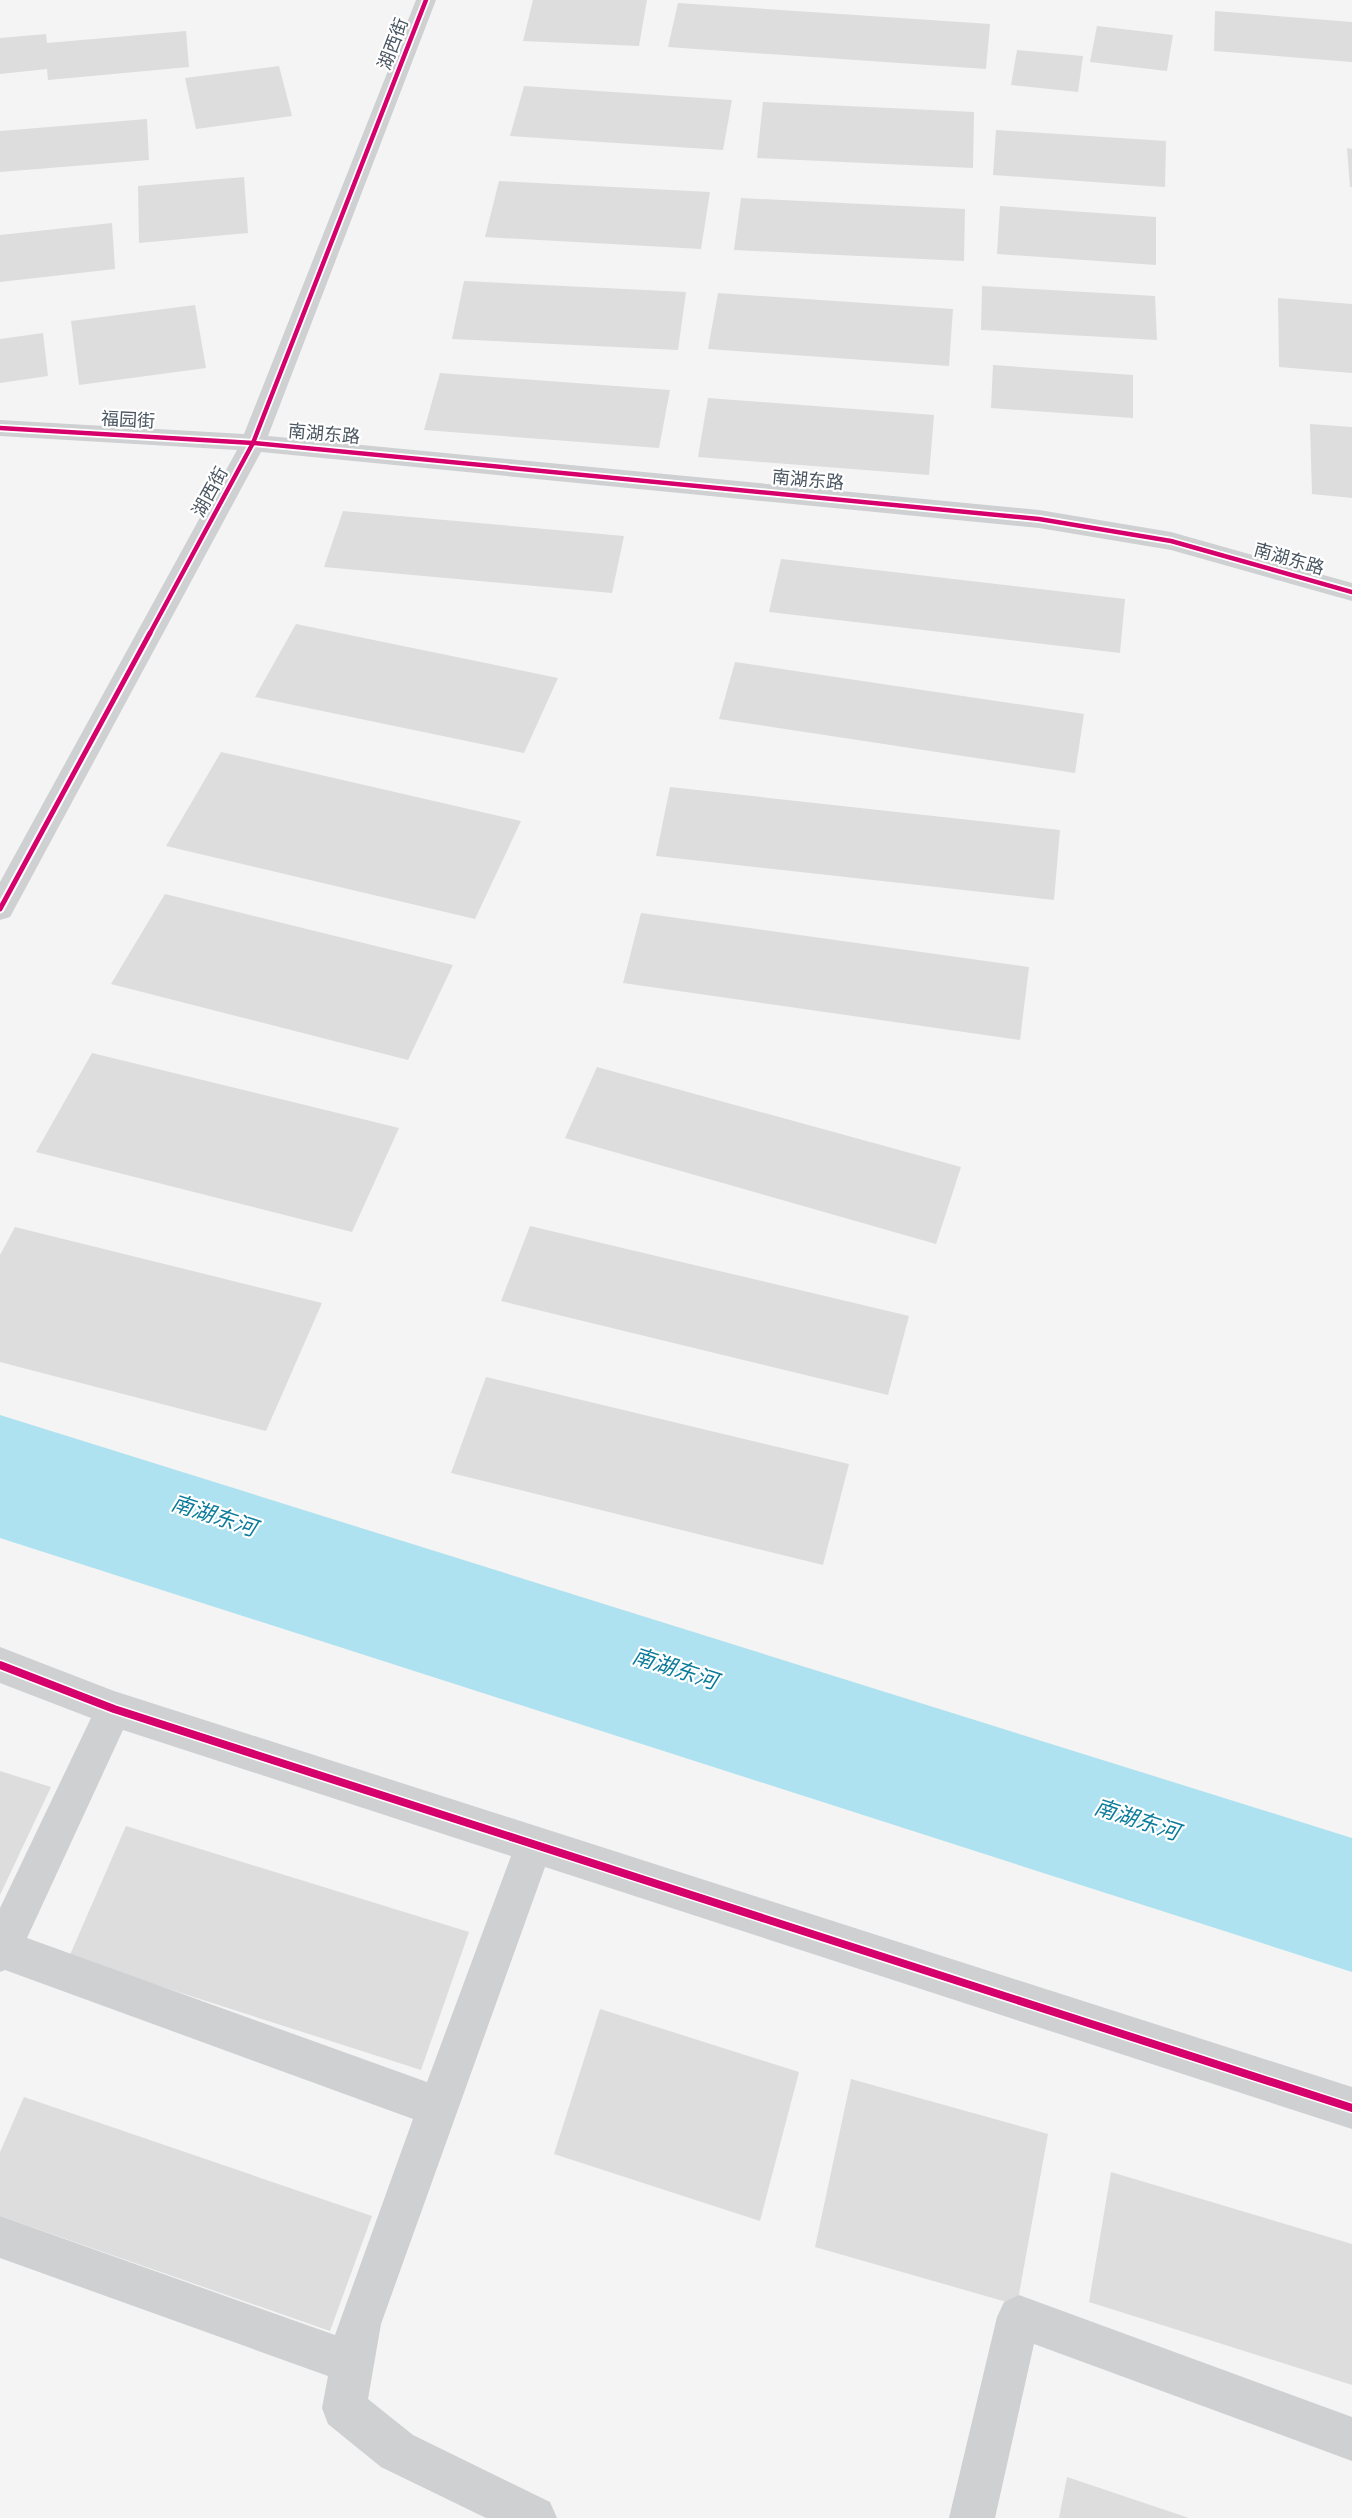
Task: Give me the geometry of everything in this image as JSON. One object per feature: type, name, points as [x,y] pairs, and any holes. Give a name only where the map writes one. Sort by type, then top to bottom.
[{"type":"street","name":"湖西街","points":[[0,909],[253,443],[426,0]]},
{"type":"street","name":"福园街","points":[[0,428],[253,443]]},
{"type":"street","name":"南湖东路","points":[[253,443],[1039,519],[1171,541],[1352,592]]},
{"type":"street","points":[[0,1665],[114,1709],[1352,2108]]},
{"type":"street","points":[[114,1709],[1,1950],[438,2107]]},
{"type":"street","points":[[534,1845],[359,2324],[344,2408],[397,2451],[534,2518]]},
{"type":"street","points":[[0,2237],[352,2363]]},
{"type":"street","points":[[972,2518],[1019,2318],[1352,2439]]},
{"type":"water","name":"南湖东河","points":[[0,1415],[1352,1838],[1352,1972],[0,1538]]},
{"type":"building","points":[[533,0],[647,0],[639,46],[523,41]]},
{"type":"building","points":[[678,3],[990,24],[986,69],[668,47]]},
{"type":"building","points":[[1215,11],[1352,22],[1352,62],[1214,51]]},
{"type":"building","points":[[1097,26],[1173,35],[1167,71],[1090,62]]},
{"type":"building","points":[[186,31],[189,67],[48,80],[47,69],[0,74],[0,38],[46,34],[47,43]]},
{"type":"building","points":[[1017,50],[1083,56],[1078,92],[1011,85]]},
{"type":"building","points":[[279,66],[292,116],[196,129],[185,78]]},
{"type":"building","points":[[524,86],[732,100],[723,150],[510,136]]},
{"type":"building","points":[[763,102],[974,112],[973,168],[757,158]]},
{"type":"building","points":[[147,119],[149,160],[0,172],[0,131]]},
{"type":"building","points":[[996,130],[1166,141],[1165,187],[993,175]]},
{"type":"building","points":[[1347,148],[1352,149],[1352,187],[1350,187]]},
{"type":"building","points":[[244,177],[248,233],[139,243],[138,186]]},
{"type":"building","points":[[499,181],[710,192],[701,249],[485,237]]},
{"type":"building","points":[[741,198],[965,209],[964,261],[734,250]]},
{"type":"building","points":[[1000,206],[1156,217],[1156,265],[997,254]]},
{"type":"building","points":[[112,223],[115,269],[0,282],[0,235]]},
{"type":"building","points":[[464,281],[686,292],[678,350],[452,339]]},
{"type":"building","points":[[982,286],[1155,296],[1157,340],[981,330]]},
{"type":"building","points":[[718,293],[953,309],[949,366],[708,349]]},
{"type":"building","points":[[1278,298],[1352,304],[1352,373],[1279,367]]},
{"type":"building","points":[[195,305],[206,368],[79,385],[71,321]]},
{"type":"building","points":[[43,333],[48,376],[0,383],[0,339]]},
{"type":"building","points":[[993,365],[1133,375],[1133,418],[991,408]]},
{"type":"building","points":[[440,373],[670,390],[659,448],[424,430]]},
{"type":"building","points":[[708,398],[934,415],[929,475],[698,457]]},
{"type":"building","points":[[1310,424],[1352,427],[1352,498],[1312,494]]},
{"type":"building","points":[[343,511],[624,536],[612,593],[324,567]]},
{"type":"building","points":[[781,559],[1125,599],[1120,653],[769,612]]},
{"type":"building","points":[[296,624],[558,678],[524,753],[255,697]]},
{"type":"building","points":[[735,662],[1084,714],[1075,773],[719,719]]},
{"type":"building","points":[[221,752],[521,821],[475,919],[166,846]]},
{"type":"building","points":[[670,787],[1060,830],[1054,900],[656,856]]},
{"type":"building","points":[[165,894],[453,965],[408,1060],[111,984]]},
{"type":"building","points":[[641,913],[1029,967],[1020,1040],[623,983]]},
{"type":"building","points":[[92,1053],[399,1128],[352,1232],[36,1152]]},
{"type":"building","points":[[597,1067],[961,1167],[936,1244],[565,1138]]},
{"type":"building","points":[[530,1226],[909,1316],[888,1395],[501,1301]]},
{"type":"building","points":[[15,1227],[322,1303],[266,1431],[0,1362],[0,1255]]},
{"type":"building","points":[[486,1377],[849,1464],[823,1565],[451,1473]]},
{"type":"building","points":[[0,1771],[51,1787],[0,1895]]},
{"type":"building","points":[[126,1826],[469,1932],[421,2070],[69,1957]]},
{"type":"building","points":[[600,2009],[799,2072],[760,2221],[554,2154]]},
{"type":"building","points":[[851,2079],[1048,2134],[1017,2305],[815,2247]]},
{"type":"building","points":[[24,2097],[372,2216],[330,2331],[0,2216],[0,2152]]},
{"type":"building","points":[[1111,2172],[1352,2244],[1352,2385],[1089,2302]]},
{"type":"building","points":[[1067,2477],[1189,2518],[1059,2518]]},
{"type":"cycle path","points":[[0,909],[253,443],[426,0]]},
{"type":"cycle path","points":[[0,428],[253,443],[1039,519],[1171,541],[1352,592]]},
{"type":"cycle path","points":[[0,1665],[114,1709],[1352,2108]]}]
